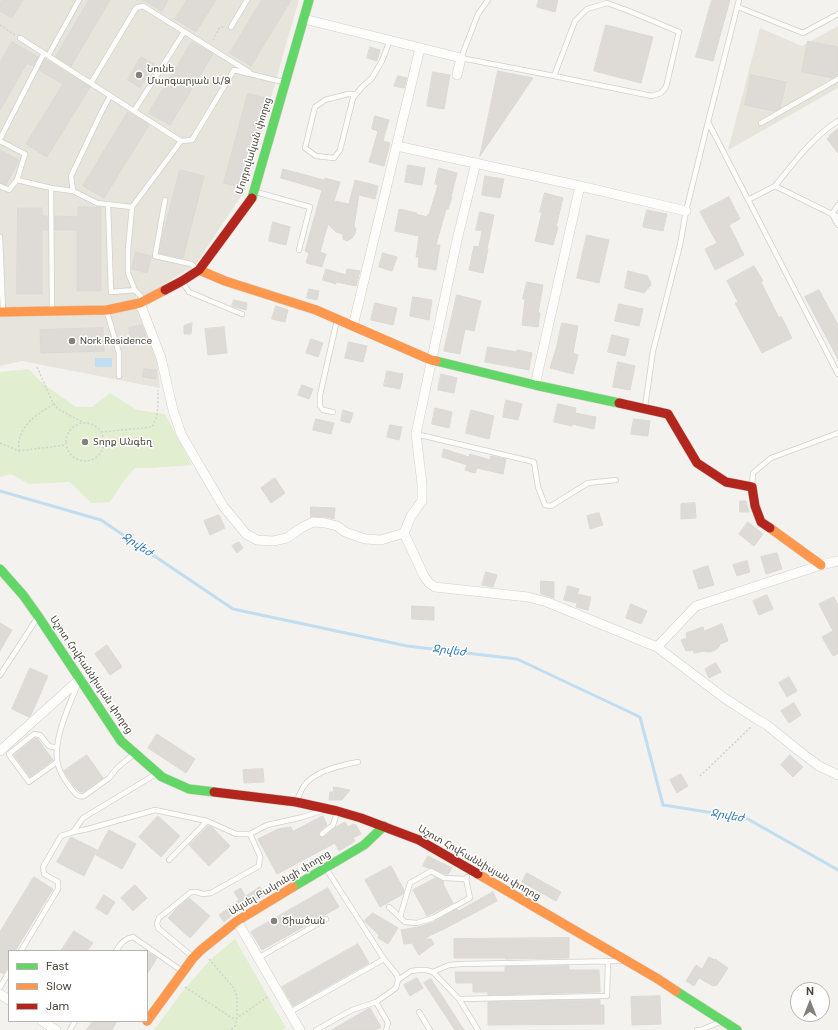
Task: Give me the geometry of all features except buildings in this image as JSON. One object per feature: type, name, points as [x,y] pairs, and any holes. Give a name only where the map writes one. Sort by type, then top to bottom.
[{"type":"street","name":"Մոլդովական փողոց","points":[[1,312],[107,310],[143,302],[199,270],[253,197],[309,0]]},
{"type":"street","points":[[304,19],[461,58],[457,75]]},
{"type":"street","points":[[353,326],[420,48]]},
{"type":"street","points":[[397,146],[686,211]]},
{"type":"street","points":[[476,163],[457,240],[416,434],[422,484],[422,501],[412,516],[404,534],[424,576],[429,583],[435,587],[528,597],[547,602],[657,646],[722,697],[767,725],[798,751],[819,766],[838,775]]},
{"type":"street","points":[[536,385],[580,186]]},
{"type":"street","points":[[199,270],[225,281],[316,310],[431,360],[668,414],[697,462],[726,482],[752,487],[761,522],[821,565]]},
{"type":"street","points":[[143,302],[161,358],[173,410],[181,434],[223,506],[246,534],[257,540],[273,541],[287,538],[313,522],[337,526],[345,532],[365,539],[381,540],[404,534]]},
{"type":"street","points":[[657,646],[696,606],[821,565],[837,563]]},
{"type":"street","name":"Աշոտ Հովհաննիսյան փողոց","points":[[0,569],[23,595],[38,616],[121,741],[162,777],[189,789],[296,802],[337,811],[384,826],[419,840],[468,874],[628,961],[737,1030]]},
{"type":"street","points":[[0,751],[80,679]]},
{"type":"street","name":"Ակսել Բակունցի փողոց","points":[[148,1020],[193,958],[201,950],[237,921],[364,845],[384,826]]},
{"type":"street","points":[[237,921],[300,1030]]},
{"type":"street","points":[[46,1022],[56,1030]]},
{"type":"street","name":"Ակսել Բակունցի փողոց","points":[[140,1030],[146,1022]]},
{"type":"lane","points":[[0,186],[9,190],[18,180],[25,154],[0,140],[46,55],[79,0]]},
{"type":"lane","points":[[231,27],[247,0]]},
{"type":"lane","points":[[488,0],[478,14],[461,58],[652,96],[661,93],[666,87],[679,32],[606,3],[587,9],[575,21],[554,76]]},
{"type":"lane","points":[[645,409],[653,351],[680,246],[686,211],[739,0]]},
{"type":"lane","points":[[91,83],[136,8],[143,6],[254,75]]},
{"type":"lane","points":[[738,7],[803,33],[838,14]]},
{"type":"lane","points":[[134,111],[184,32]]},
{"type":"lane","points":[[20,38],[181,140],[192,140],[234,70],[285,82]]},
{"type":"lane","points":[[356,94],[348,94],[325,100],[315,107],[305,148],[316,156],[334,158],[340,150],[353,98],[372,78],[382,61],[390,40]]},
{"type":"lane","points":[[761,123],[838,79]]},
{"type":"lane","points":[[73,191],[71,176],[110,96]]},
{"type":"lane","points":[[748,200],[775,186],[807,147],[838,121]]},
{"type":"lane","points":[[708,122],[838,374]]},
{"type":"lane","points":[[143,302],[135,290],[128,272],[128,250],[132,207],[181,140]]},
{"type":"lane","points":[[18,180],[51,188],[73,191],[98,203],[132,207]]},
{"type":"lane","points":[[775,186],[838,217]]},
{"type":"lane","points":[[51,188],[52,311]]},
{"type":"lane","points":[[254,192],[310,207],[299,250]]},
{"type":"lane","points":[[165,200],[155,256],[191,264],[199,270]]},
{"type":"lane","points":[[108,204],[111,292],[135,290]]},
{"type":"lane","points":[[832,214],[838,205]]},
{"type":"lane","points":[[832,214],[838,225]]},
{"type":"lane","points":[[0,237],[1,312]]},
{"type":"lane","points":[[182,281],[188,292],[242,314]]},
{"type":"lane","points":[[107,310],[119,353],[119,376]]},
{"type":"lane","points":[[333,412],[323,410],[320,406],[320,395],[337,319]]},
{"type":"lane","points":[[752,487],[753,473],[771,458],[838,433]]},
{"type":"lane","points":[[416,434],[534,462],[538,487],[545,505],[551,506],[588,483],[616,480]]},
{"type":"lane","points":[[0,675],[38,616]]},
{"type":"lane","points":[[80,679],[60,730],[57,743],[58,768],[77,796],[84,796],[109,778],[117,768],[134,753]]},
{"type":"lane","points":[[57,748],[50,746],[40,735],[34,734],[10,754],[29,782],[57,762]]},
{"type":"lane","points":[[296,802],[304,785],[314,776],[341,765],[358,762]]},
{"type":"lane","points":[[74,832],[83,818],[158,773]]},
{"type":"lane","points":[[22,950],[58,889],[58,882],[44,874],[43,867],[60,836],[155,810],[207,821],[236,834],[250,834],[267,825],[303,817],[326,809]]},
{"type":"lane","points":[[322,834],[332,826],[337,811]]},
{"type":"lane","points":[[169,860],[207,821]]},
{"type":"lane","points":[[193,958],[158,928],[157,923],[159,918],[191,892],[203,894],[211,893],[259,866],[260,856],[250,834]]},
{"type":"lane","points":[[316,1030],[352,1010],[376,1002],[396,988],[398,980],[397,975],[384,959],[326,868]]},
{"type":"lane","points":[[389,907],[405,922],[417,923],[433,918],[470,898],[468,874],[444,878],[431,871],[410,884],[400,917]]},
{"type":"lane","points":[[258,958],[326,919]]},
{"type":"lane","points":[[117,950],[125,940],[133,937],[183,972]]},
{"type":"lane","points":[[290,1012],[384,959]]},
{"type":"lane","points":[[459,999],[607,996],[608,961]]},
{"type":"lane","points":[[433,972],[449,965],[462,964],[628,961]]},
{"type":"lane","points":[[398,980],[411,971],[426,970],[433,972],[459,999],[478,1030]]},
{"type":"lane","points":[[0,987],[8,974]]},
{"type":"lane","points":[[376,1002],[388,1023],[386,1030]]},
{"type":"lane","points":[[419,1012],[430,1030]]},
{"type":"lane","points":[[697,1030],[701,1030],[722,1021]]},
{"type":"path","points":[[0,25],[20,38]]},
{"type":"path","points":[[209,47],[220,28],[231,27]]},
{"type":"path","points":[[37,367],[58,409],[84,423],[91,424],[101,432],[103,438],[102,450],[93,459],[88,460],[76,459],[71,455],[66,445],[68,433],[72,428],[84,423]]},
{"type":"path","points":[[101,432],[152,427],[158,410],[158,390],[167,387]]},
{"type":"path","points":[[19,450],[20,437],[28,423],[41,411],[54,403]]},
{"type":"path","points":[[0,443],[19,450],[66,445]]},
{"type":"path","points":[[700,776],[758,720]]},
{"type":"path","points":[[206,956],[233,987],[237,996],[237,1018],[235,1026],[230,1030]]},
{"type":"path","points":[[182,986],[232,1018],[237,1018],[277,991]]},
{"type":"shaded area","points":[[0,0],[299,0],[245,190],[196,264],[136,302],[155,343],[160,388],[22,361],[0,366]]},
{"type":"shaded area","points":[[838,26],[838,88],[728,150],[760,28],[802,46]]},
{"type":"green space","points":[[29,369],[42,383],[76,407],[92,407],[110,393],[137,410],[165,414],[192,465],[135,468],[123,482],[110,502],[91,503],[70,482],[29,484],[11,474],[0,477],[0,372]]},
{"type":"green space","points":[[235,939],[286,1028],[283,1030],[154,1030],[182,992],[210,960]]},
{"type":"water","points":[[95,358],[112,358],[112,367],[95,367]]},
{"type":"waterway","name":"Ջրվեժ","points":[[0,491],[101,520],[233,609],[407,646],[517,659],[640,717],[663,805],[746,818],[838,870]]},
{"type":"traffic: fast","points":[[252,198],[309,0]]},
{"type":"traffic: fast","points":[[436,361],[535,385],[619,403]]},
{"type":"traffic: fast","points":[[0,569],[23,595],[38,616],[121,741],[162,777],[189,789],[214,792]]},
{"type":"traffic: fast","points":[[293,887],[364,845],[384,826]]},
{"type":"traffic: fast","points":[[676,991],[737,1030]]},
{"type":"traffic: slow","points":[[199,270],[225,281],[316,310],[436,361]]},
{"type":"traffic: slow","points":[[0,312],[107,310],[140,303],[165,290]]},
{"type":"traffic: slow","points":[[770,528],[821,565]]},
{"type":"traffic: slow","points":[[478,874],[676,991]]},
{"type":"traffic: slow","points":[[148,1020],[193,958],[201,950],[237,921],[293,887]]},
{"type":"traffic: jam","points":[[165,290],[199,270],[252,198]]},
{"type":"traffic: jam","points":[[619,403],[668,414],[697,463],[726,482],[752,487],[755,506],[761,522],[770,528]]},
{"type":"traffic: jam","points":[[214,792],[296,802],[361,818],[419,840],[478,874]]},
{"type":"place","name":"Նունե Մարգարյան Ա/Ձ","points":[[139,75]]},
{"type":"place","name":"Nork Residence","points":[[72,341]]},
{"type":"place","name":"Տորք Անգեղ","points":[[85,442]]},
{"type":"place","name":"Ծիածան","points":[[274,921]]}]
